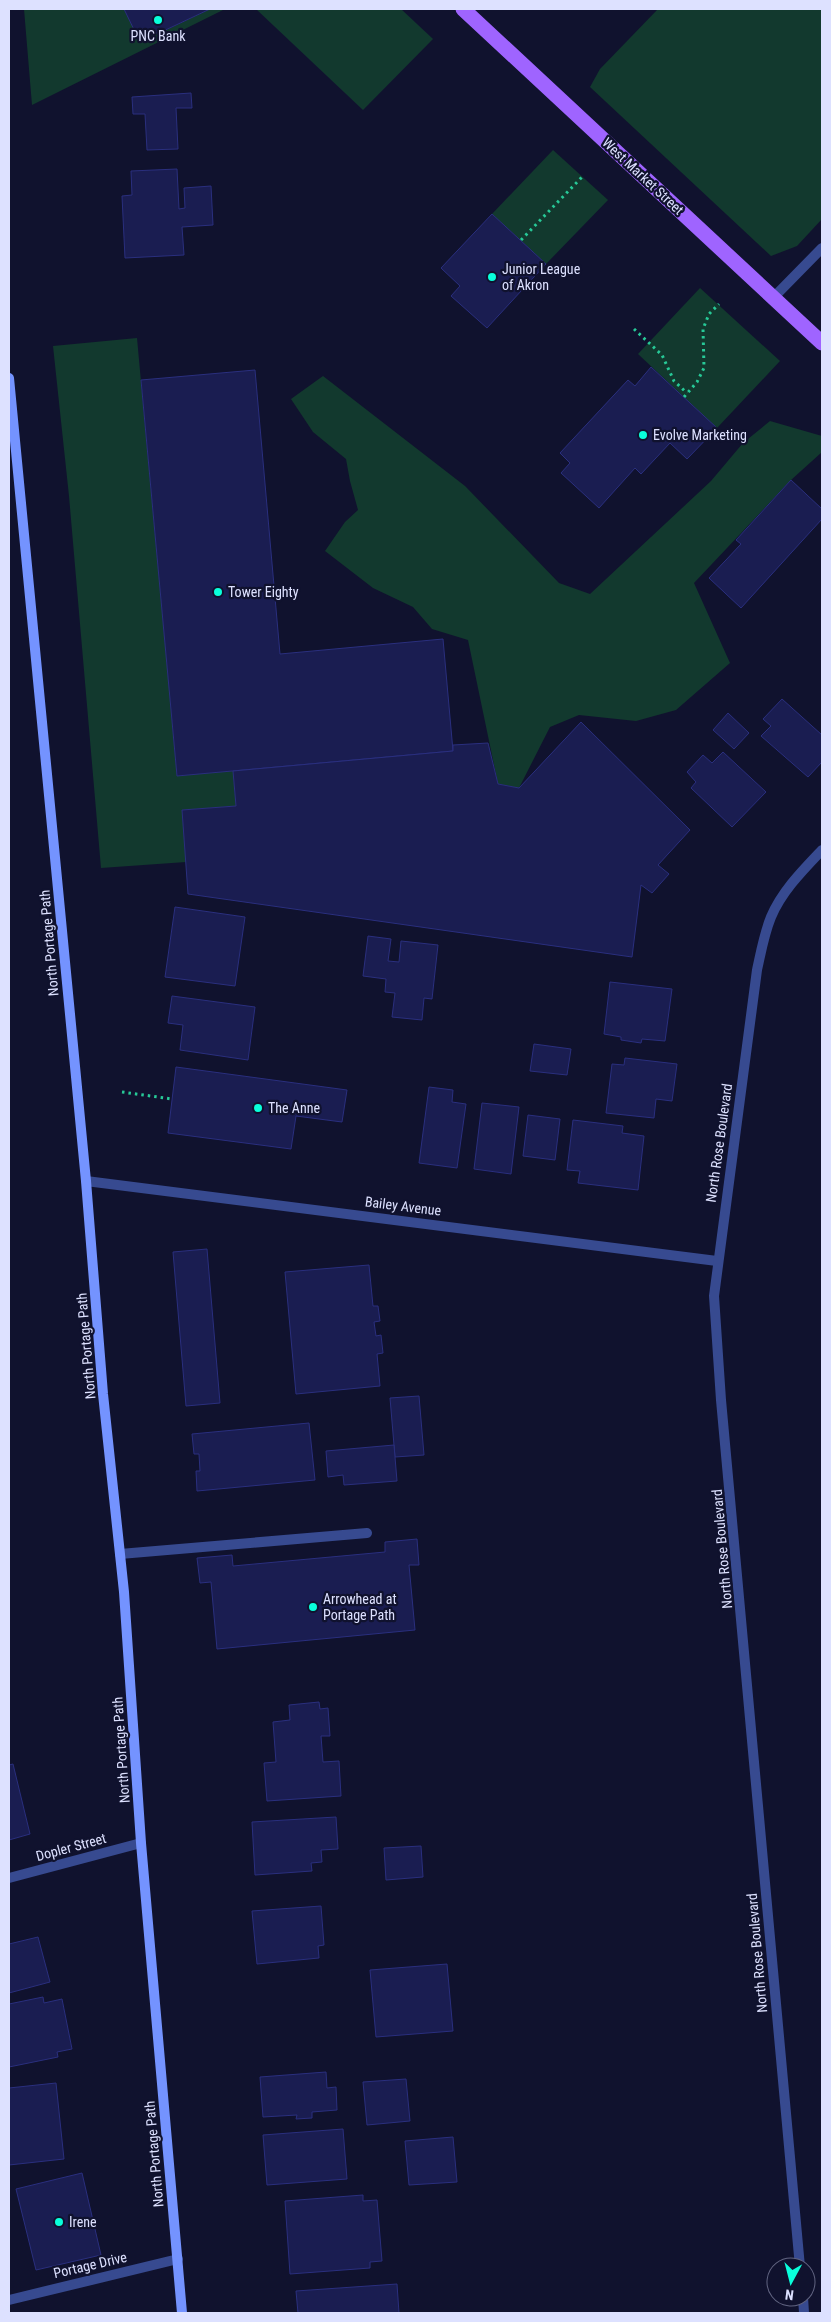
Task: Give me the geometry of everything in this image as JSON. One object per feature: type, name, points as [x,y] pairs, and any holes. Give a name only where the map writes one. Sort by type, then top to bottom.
[{"type":"main road","name":"West Market Street","points":[[463,9],[822,343]]},
{"type":"main road","name":"North Portage Path","points":[[9,378],[86,1181],[103,1394],[120,1554],[141,1843],[182,2313]]},
{"type":"street","points":[[773,298],[822,248]]},
{"type":"street","name":"North Rose Boulevard","points":[[799,2257],[721,1400],[714,1296],[717,1261],[757,970],[764,937],[779,902],[800,874],[822,850]]},
{"type":"street","name":"Bailey Avenue","points":[[86,1181],[717,1261]]},
{"type":"street","points":[[120,1554],[367,1534]]},
{"type":"street","name":"Dopler Street","points":[[9,1878],[141,1843]]},
{"type":"street","name":"Portage Drive","points":[[9,2300],[178,2259]]},
{"type":"path","points":[[521,240],[583,176]]},
{"type":"path","points":[[684,397],[697,382],[704,368],[702,329],[709,314],[719,304]]},
{"type":"path","points":[[634,329],[662,355],[674,381],[687,393]]},
{"type":"path","points":[[122,1092],[172,1099]]},
{"type":"green space","points":[[24,9],[124,9],[140,40],[156,32],[158,34],[210,9],[225,9],[32,105]]},
{"type":"green space","points":[[256,9],[401,9],[433,39],[363,110]]},
{"type":"green space","points":[[658,9],[822,9],[822,219],[797,246],[771,256],[590,87],[600,69]]},
{"type":"green space","points":[[553,150],[608,200],[546,264],[492,214]]},
{"type":"green space","points":[[700,288],[780,361],[717,428],[638,354]]},
{"type":"green space","points":[[137,338],[177,775],[233,771],[236,806],[182,810],[186,862],[101,868],[69,496],[53,346]]},
{"type":"green space","points":[[323,376],[465,486],[559,583],[590,594],[711,481],[743,443],[770,421],[822,436],[822,452],[791,480],[694,583],[730,663],[676,710],[636,721],[579,715],[550,727],[519,788],[498,784],[468,640],[432,629],[413,607],[373,588],[325,551],[345,522],[358,510],[346,459],[313,432],[291,399]]},
{"type":"building","name":"PNC Bank","points":[[124,9],[210,9],[157,34],[156,32],[139,40]]},
{"type":"building","points":[[191,93],[192,108],[176,108],[178,149],[147,150],[145,114],[133,114],[132,97]]},
{"type":"building","points":[[177,169],[179,209],[185,208],[184,188],[211,186],[213,225],[182,227],[184,255],[125,258],[122,196],[132,195],[131,171]]},
{"type":"building","name":"Junior League of Akron","points":[[492,214],[546,264],[487,328],[451,296],[460,286],[441,268]]},
{"type":"building","name":"Evolve Marketing","points":[[651,367],[717,428],[687,459],[670,443],[641,474],[635,468],[599,508],[561,473],[570,463],[560,453],[628,380],[635,386]]},
{"type":"building","name":"Tower Eighty","points":[[255,370],[280,654],[443,639],[453,751],[177,776],[141,380]]},
{"type":"building","points":[[791,480],[822,509],[822,519],[741,608],[709,578],[741,544],[736,540]]},
{"type":"building","points":[[782,699],[822,735],[822,762],[808,777],[761,736],[771,726],[763,719]]},
{"type":"building","points":[[728,713],[749,733],[734,749],[713,730]]},
{"type":"building","points":[[581,722],[690,830],[658,865],[669,874],[652,893],[641,885],[632,957],[188,894],[182,810],[236,806],[233,771],[453,751],[453,745],[488,743],[498,784],[519,788]]},
{"type":"building","points":[[723,752],[766,792],[732,827],[691,788],[696,782],[687,772],[703,755],[712,763]]},
{"type":"building","points":[[175,907],[245,917],[235,986],[165,977]]},
{"type":"building","points":[[368,936],[391,939],[388,961],[399,962],[401,941],[438,945],[432,999],[424,998],[422,1020],[392,1017],[395,993],[385,992],[386,979],[363,976]]},
{"type":"building","points":[[610,982],[672,989],[665,1041],[642,1039],[641,1043],[621,1040],[621,1037],[604,1034]]},
{"type":"building","points":[[172,996],[255,1007],[248,1060],[180,1050],[183,1025],[168,1023]]},
{"type":"building","points":[[534,1044],[571,1049],[567,1075],[530,1071]]},
{"type":"building","points":[[625,1058],[677,1064],[672,1101],[656,1099],[654,1118],[606,1113],[612,1064],[624,1065]]},
{"type":"building","name":"The Anne","points":[[176,1067],[347,1090],[342,1122],[296,1116],[291,1149],[168,1133]]},
{"type":"building","points":[[429,1087],[453,1090],[452,1102],[466,1104],[457,1168],[419,1163]]},
{"type":"building","points":[[482,1103],[519,1107],[511,1174],[474,1169]]},
{"type":"building","points":[[528,1115],[560,1119],[555,1160],[523,1156]]},
{"type":"building","points":[[573,1120],[623,1126],[622,1133],[644,1136],[638,1190],[578,1183],[580,1171],[567,1170]]},
{"type":"building","points":[[207,1249],[220,1403],[186,1406],[173,1252]]},
{"type":"building","points":[[369,1265],[373,1306],[378,1306],[380,1321],[374,1322],[376,1336],[381,1335],[383,1353],[377,1354],[380,1386],[296,1394],[285,1272]]},
{"type":"building","points":[[419,1396],[424,1455],[395,1457],[390,1398]]},
{"type":"building","points":[[309,1423],[315,1480],[197,1491],[196,1471],[200,1471],[199,1454],[194,1454],[192,1434]]},
{"type":"building","points":[[394,1445],[397,1481],[344,1485],[343,1475],[328,1477],[326,1451]]},
{"type":"building","name":"Arrowhead at Portage Path","points":[[417,1539],[419,1565],[409,1565],[415,1630],[217,1649],[211,1582],[200,1583],[197,1558],[232,1555],[233,1566],[385,1552],[385,1542]]},
{"type":"building","points":[[319,1702],[320,1709],[328,1708],[330,1736],[321,1736],[323,1762],[339,1761],[341,1796],[267,1801],[264,1763],[276,1762],[273,1722],[290,1720],[289,1705]]},
{"type":"building","points":[[13,1764],[30,1834],[9,1840],[9,1765]]},
{"type":"building","points":[[336,1817],[338,1849],[321,1850],[322,1862],[311,1863],[312,1871],[255,1875],[252,1822]]},
{"type":"building","points":[[421,1846],[423,1877],[386,1880],[384,1848]]},
{"type":"building","points":[[321,1906],[324,1945],[318,1946],[319,1958],[257,1964],[252,1911]]},
{"type":"building","points":[[38,1937],[50,1982],[9,1993],[9,1944]]},
{"type":"building","points":[[447,1964],[453,2031],[376,2037],[370,1970]]},
{"type":"building","points":[[43,1997],[44,2003],[62,1999],[72,2049],[57,2052],[58,2057],[9,2067],[9,2004]]},
{"type":"building","points":[[326,2072],[327,2088],[336,2087],[337,2110],[312,2112],[312,2118],[296,2119],[297,2115],[263,2117],[260,2077]]},
{"type":"building","points":[[406,2079],[410,2121],[367,2125],[363,2082]]},
{"type":"building","points":[[56,2083],[64,2159],[9,2165],[9,2088]]},
{"type":"building","points":[[343,2129],[347,2179],[267,2185],[263,2135]]},
{"type":"building","points":[[453,2137],[457,2182],[409,2185],[405,2141]]},
{"type":"building","name":"Irene","points":[[82,2173],[101,2255],[36,2270],[16,2189]]},
{"type":"building","points":[[363,2195],[363,2201],[377,2200],[382,2261],[370,2262],[370,2268],[290,2274],[285,2201]]},
{"type":"building","points":[[397,2284],[399,2313],[298,2313],[296,2291]]},
{"type":"place","name":"PNC Bank","points":[[158,20]]},
{"type":"place","name":"Junior League of Akron","points":[[492,277]]},
{"type":"place","name":"Evolve Marketing","points":[[643,435]]},
{"type":"place","name":"Tower Eighty","points":[[218,592]]},
{"type":"place","name":"The Anne","points":[[258,1108]]},
{"type":"place","name":"Arrowhead at Portage Path","points":[[313,1607]]},
{"type":"place","name":"Irene","points":[[59,2222]]}]
